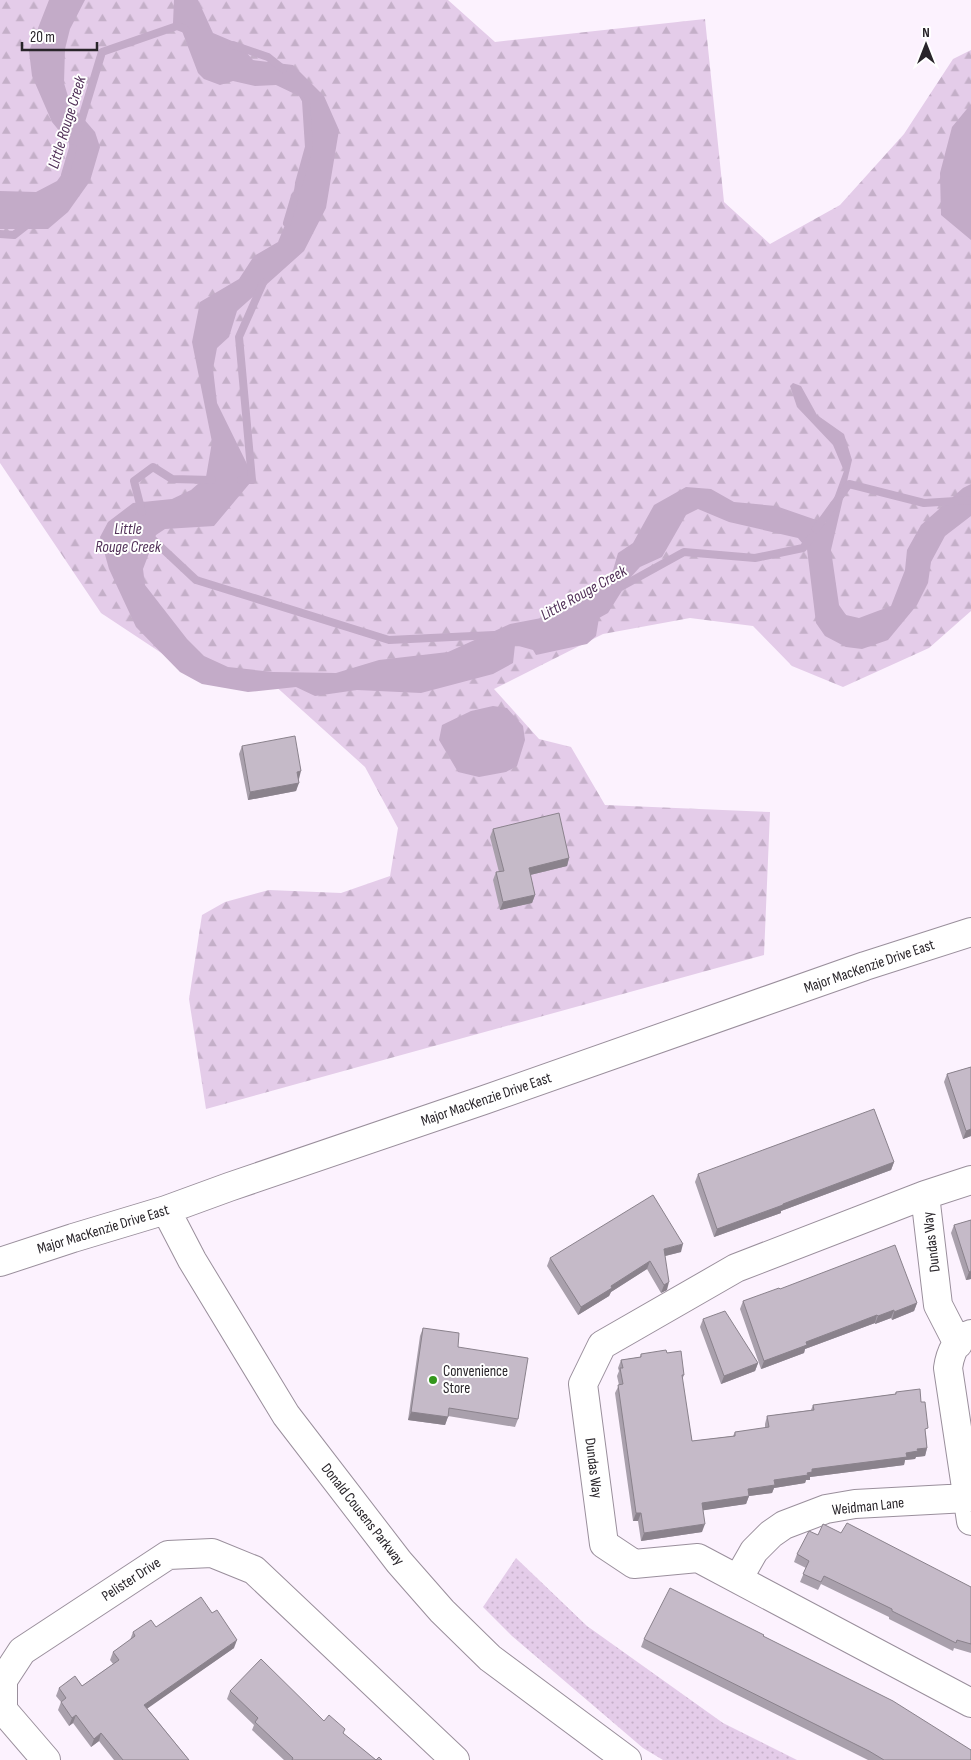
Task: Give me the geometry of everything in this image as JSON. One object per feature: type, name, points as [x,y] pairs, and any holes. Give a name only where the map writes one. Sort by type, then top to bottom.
[{"type":"street","name":"Major MacKenzie Drive East","points":[[0,1262],[166,1210],[865,966],[971,932]]},
{"type":"street","name":"Dundas Way","points":[[971,1180],[925,1195],[736,1268],[602,1345],[583,1384],[604,1544],[634,1564],[698,1558],[971,1703]]},
{"type":"street","name":"Dundas Way","points":[[925,1195],[938,1305],[964,1339]]},
{"type":"street","name":"Donald Cousens Parkway","points":[[166,1210],[192,1260],[286,1415],[399,1562],[442,1611],[490,1658],[627,1760]]},
{"type":"street","points":[[964,1339],[950,1353],[948,1368],[969,1510]]},
{"type":"street","name":"Weidman Lane","points":[[738,1579],[754,1551],[771,1534],[784,1525],[826,1509],[855,1504],[969,1510]]},
{"type":"street","name":"Pelister Drive","points":[[46,1760],[3,1710],[3,1680],[22,1651],[168,1555],[212,1553],[254,1570],[455,1760]]},
{"type":"green space","points":[[0,0],[448,0],[495,42],[705,19],[724,202],[770,244],[840,205],[904,134],[953,59],[971,50],[971,611],[929,648],[843,687],[792,666],[753,626],[690,618],[603,634],[494,689],[539,739],[571,747],[605,805],[770,812],[764,955],[206,1109],[189,999],[202,915],[225,902],[269,890],[341,893],[390,876],[398,828],[365,767],[272,683],[175,662],[101,613],[0,463]]},
{"type":"green space","points":[[516,1558],[587,1626],[723,1723],[797,1760],[663,1760],[643,1748],[512,1636],[483,1607]]},
{"type":"water","name":"Little Rouge Creek","points":[[49,0],[85,0],[70,29],[65,49],[64,83],[70,103],[95,132],[100,147],[90,181],[68,212],[48,229],[0,229],[0,191],[36,192],[57,181],[70,163],[69,143],[52,122],[32,76],[29,51]]},
{"type":"water","name":"Little Rouge Creek","points":[[174,0],[198,0],[213,33],[239,44],[253,60],[293,65],[324,96],[339,130],[326,208],[304,251],[237,311],[229,337],[217,348],[213,369],[217,403],[248,466],[250,483],[214,526],[165,529],[156,535],[143,569],[145,585],[187,639],[204,656],[228,667],[273,672],[336,673],[379,660],[448,652],[510,624],[557,615],[597,591],[613,570],[618,553],[633,543],[654,505],[686,487],[711,489],[734,502],[776,506],[825,523],[844,471],[833,445],[797,407],[790,386],[793,383],[801,386],[817,415],[844,434],[852,460],[831,550],[839,605],[846,615],[859,618],[891,606],[905,570],[907,550],[921,525],[963,488],[971,484],[971,516],[945,536],[931,562],[928,583],[917,605],[888,640],[862,649],[846,647],[825,636],[816,623],[807,549],[798,538],[729,522],[698,509],[686,515],[662,557],[640,567],[630,578],[608,613],[599,618],[596,636],[587,644],[536,655],[533,650],[515,645],[513,663],[493,674],[421,693],[357,690],[315,696],[296,687],[248,692],[202,684],[180,672],[136,627],[109,569],[100,537],[108,522],[133,503],[172,499],[191,490],[206,477],[212,442],[192,342],[200,302],[239,279],[254,256],[278,242],[291,210],[295,184],[306,167],[311,132],[307,110],[299,96],[276,85],[255,86],[233,81],[220,85],[204,79],[198,73],[182,31],[173,23]]},
{"type":"water","points":[[971,104],[971,240],[941,215],[940,173],[952,127]]},
{"type":"water","points":[[493,706],[507,708],[523,726],[525,740],[517,766],[506,772],[479,777],[458,772],[439,740],[442,725],[471,711]]},
{"type":"building","points":[[295,736],[301,771],[297,772],[299,783],[250,792],[242,746]]},
{"type":"building","points":[[559,813],[569,858],[529,868],[535,895],[503,902],[496,872],[504,871],[493,829]]},
{"type":"building","points":[[971,1067],[971,1129],[966,1131],[947,1074]]},
{"type":"building","points":[[874,1109],[894,1162],[717,1229],[698,1174]]},
{"type":"building","points":[[653,1195],[683,1244],[664,1249],[669,1282],[664,1285],[650,1261],[581,1307],[550,1258]]},
{"type":"building","points":[[971,1220],[971,1271],[969,1272],[954,1225]]},
{"type":"building","points":[[895,1245],[917,1303],[894,1312],[894,1310],[877,1315],[806,1342],[807,1345],[764,1361],[743,1301],[780,1289]]},
{"type":"building","points":[[725,1311],[758,1363],[724,1376],[703,1319]]},
{"type":"building","points":[[423,1328],[459,1333],[458,1347],[528,1358],[518,1419],[449,1408],[448,1417],[411,1412]]},
{"type":"building","points":[[666,1350],[667,1353],[681,1351],[684,1375],[682,1375],[692,1441],[735,1436],[735,1432],[769,1427],[767,1416],[814,1410],[813,1405],[920,1389],[921,1402],[925,1402],[928,1428],[925,1429],[927,1448],[906,1453],[907,1457],[812,1469],[812,1472],[807,1473],[808,1475],[774,1480],[775,1485],[748,1489],[749,1496],[702,1503],[705,1524],[644,1533],[641,1513],[636,1513],[618,1385],[623,1384],[620,1368],[623,1368],[621,1360],[641,1357],[641,1354]]},
{"type":"building","points":[[847,1523],[971,1587],[971,1644],[957,1640],[956,1643],[824,1576],[821,1582],[803,1574],[809,1561],[797,1554],[809,1531],[818,1535],[823,1524],[841,1533]]},
{"type":"building","points":[[670,1588],[893,1701],[971,1750],[971,1760],[884,1760],[644,1639]]},
{"type":"building","points":[[201,1597],[212,1613],[217,1610],[237,1640],[144,1705],[189,1760],[123,1760],[101,1733],[94,1739],[76,1715],[72,1718],[61,1702],[66,1698],[59,1688],[75,1676],[82,1686],[119,1660],[113,1652],[135,1636],[133,1632],[151,1620],[156,1627]]},
{"type":"building","points":[[261,1659],[324,1721],[329,1715],[345,1729],[343,1733],[376,1760],[292,1760],[293,1758],[255,1722],[258,1718],[230,1691]]},
{"type":"waterway","name":"Little Rouge Creek","points":[[79,128],[102,52],[177,26],[185,29]]},
{"type":"waterway","name":"Little Rouge Creek","points":[[233,45],[268,57],[283,69]]},
{"type":"waterway","name":"Little Rouge Creek","points":[[299,183],[309,147],[306,101]]},
{"type":"waterway","name":"Little Rouge Creek","points":[[65,175],[73,148]]},
{"type":"waterway","name":"Little Rouge Creek","points":[[287,223],[295,196]]},
{"type":"waterway","name":"Little Rouge Creek","points":[[0,234],[14,235],[28,224]]},
{"type":"waterway","name":"Little Rouge Creek","points":[[241,480],[252,480],[239,337],[263,283]]},
{"type":"waterway","name":"Little Rouge Creek","points":[[142,512],[134,481],[153,467],[172,479],[212,480]]},
{"type":"waterway","name":"Little Rouge Creek","points":[[816,529],[849,484],[924,503],[971,500]]},
{"type":"waterway","name":"Little Rouge Creek","points":[[148,535],[196,580],[389,640],[494,635]]},
{"type":"waterway","name":"Little Rouge Creek","points":[[617,589],[684,552],[755,558],[803,548],[810,539]]},
{"type":"place","name":"Convenience Store","points":[[433,1380]]}]
